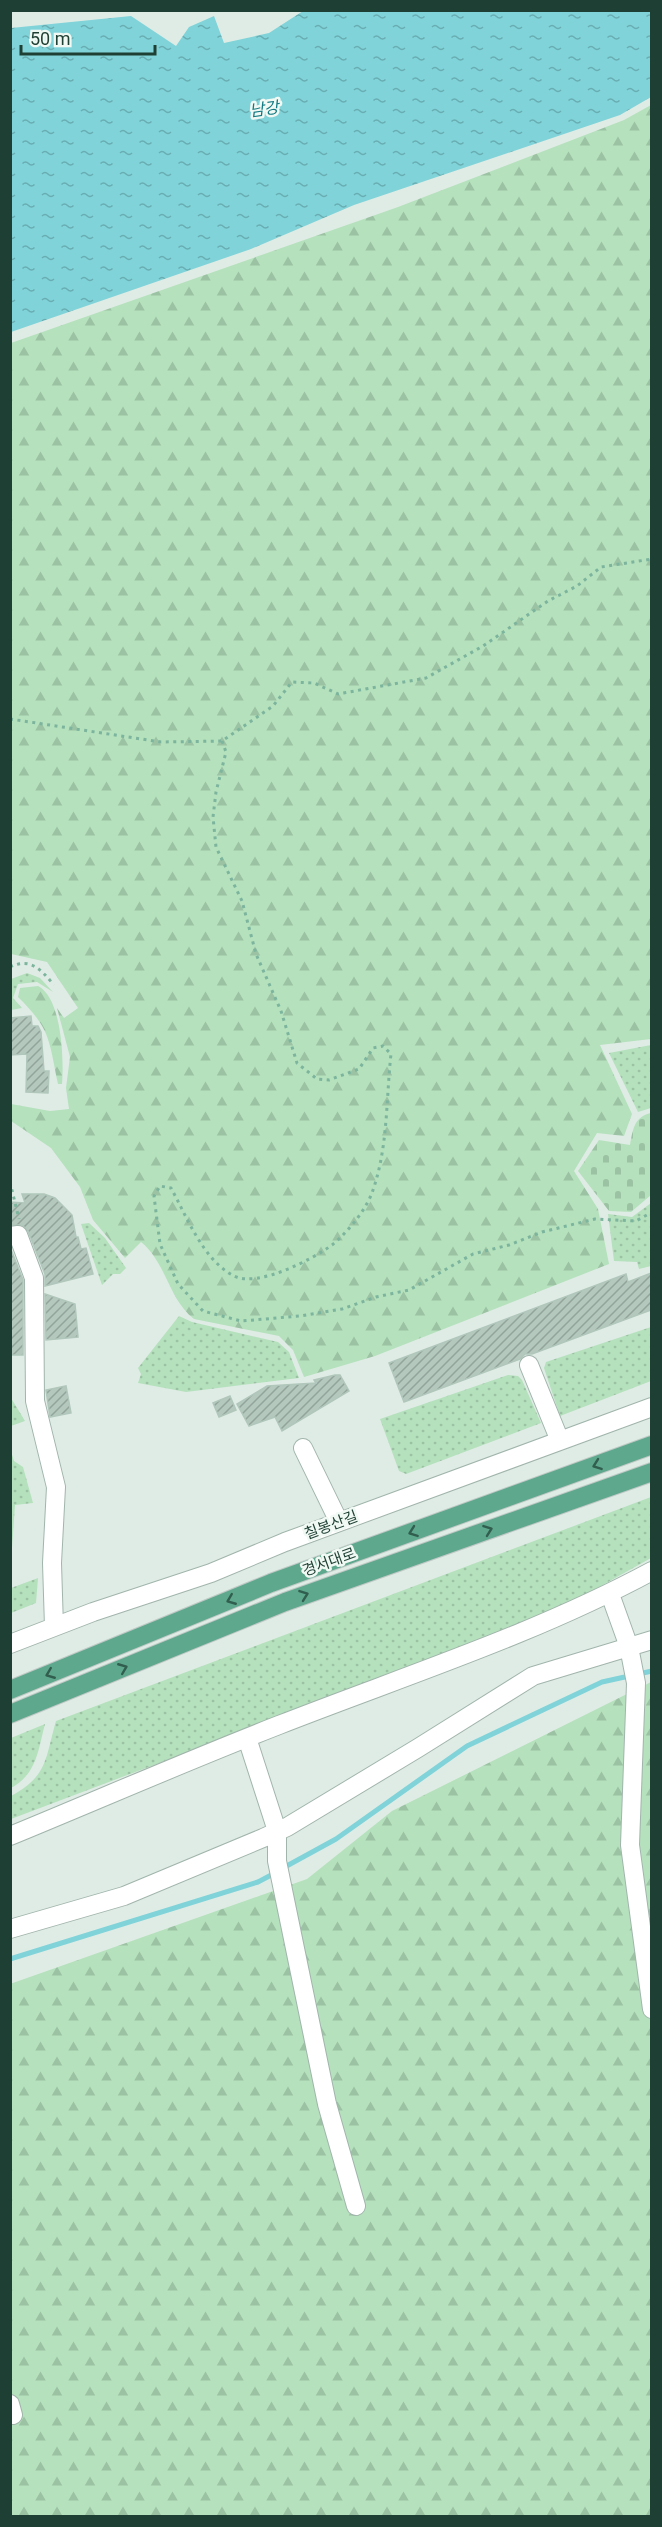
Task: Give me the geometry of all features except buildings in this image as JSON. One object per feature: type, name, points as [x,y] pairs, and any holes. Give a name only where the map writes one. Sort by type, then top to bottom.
[{"type":"main road","name":"경서대로","points":[[10,1690],[271,1583],[651,1445]]},
{"type":"main road","name":"경서대로","points":[[10,1714],[285,1602],[651,1472]]},
{"type":"street","points":[[14,1236],[34,1278],[35,1401],[56,1487],[51,1563],[54,1627]]},
{"type":"street","points":[[529,1365],[560,1441]]},
{"type":"street","name":"칠봉산길","points":[[10,1644],[211,1574],[339,1522],[651,1407]]},
{"type":"street","points":[[303,1448],[339,1522]]},
{"type":"street","points":[[10,1836],[248,1738],[440,1665],[610,1593],[651,1571]]},
{"type":"street","points":[[610,1593],[631,1655],[636,1683],[630,1845],[651,2008]]},
{"type":"street","points":[[10,1929],[124,1896],[277,1831],[418,1748],[533,1676],[631,1655],[651,1640]]},
{"type":"street","points":[[248,1738],[277,1831],[277,1861],[327,2104],[356,2206]]},
{"type":"path","points":[[10,719],[160,742],[222,741],[273,706],[292,682],[314,683],[338,694],[426,678],[483,646],[548,601],[577,586],[601,567],[651,559]]},
{"type":"path","points":[[222,741],[226,752],[216,792],[213,817],[216,847],[242,901],[256,954],[281,1011],[297,1063],[302,1070],[317,1079],[329,1080],[359,1069],[373,1048],[383,1046],[391,1054],[384,1147],[373,1190],[342,1236],[322,1251],[272,1275],[254,1279],[236,1277],[208,1252],[171,1188],[160,1186],[154,1196],[160,1244],[178,1284],[189,1299],[203,1311],[231,1320],[322,1314],[409,1290],[473,1254],[509,1245],[542,1232],[595,1219],[636,1221],[651,1212]]},
{"type":"path","points":[[10,967],[20,962],[36,965],[54,985]]},
{"type":"path","points":[[10,1182],[19,1214],[14,1236]]},
{"type":"green space","points":[[651,105],[651,1039],[600,1045],[632,1114],[624,1136],[597,1133],[574,1171],[598,1209],[609,1264],[375,1356],[304,1377],[293,1350],[279,1336],[194,1319],[179,1302],[149,1250],[141,1242],[125,1258],[93,1220],[80,1187],[51,1148],[11,1121],[11,1104],[50,1111],[69,1109],[66,1088],[70,1057],[57,1008],[64,1018],[78,1008],[47,962],[11,954],[11,343],[398,207],[624,120]]},
{"type":"green space","points":[[27,973],[40,978],[53,992],[37,982],[18,984],[13,998],[22,1008],[11,1010],[11,979]]},
{"type":"green space","points":[[38,986],[46,993],[57,1016],[62,1046],[62,1084],[58,1084],[50,1046],[43,1027],[18,997],[20,988]]},
{"type":"green space","points":[[651,1045],[651,1108],[638,1112],[609,1053]]},
{"type":"green space","points":[[651,1113],[651,1195],[631,1212],[609,1211],[578,1171],[599,1140],[630,1145],[633,1129],[638,1121],[641,1117]]},
{"type":"green space","points":[[651,1203],[651,1266],[639,1269],[637,1262],[614,1261],[608,1214],[632,1217]]},
{"type":"green space","points":[[89,1223],[105,1238],[126,1268],[120,1274],[113,1274],[102,1285],[81,1224]]},
{"type":"green space","points":[[179,1316],[192,1322],[278,1342],[289,1352],[299,1378],[186,1392],[138,1383],[141,1374],[138,1368]]},
{"type":"green space","points":[[651,1327],[651,1381],[560,1416],[544,1368],[546,1362]]},
{"type":"green space","points":[[508,1375],[518,1376],[522,1380],[541,1423],[406,1474],[399,1471],[380,1419]]},
{"type":"green space","points":[[11,1398],[25,1421],[10,1426]]},
{"type":"green space","points":[[10,1448],[14,1461],[23,1467],[33,1503],[15,1505],[12,1548]]},
{"type":"green space","points":[[651,1497],[651,1558],[558,1610],[11,1819],[11,1796],[23,1789],[39,1774],[47,1756],[56,1721]]},
{"type":"green space","points":[[38,1578],[36,1603],[11,1613],[11,1588]]},
{"type":"green space","points":[[651,1682],[651,2516],[11,2516],[10,1984],[307,1879],[392,1811]]},
{"type":"green space","points":[[45,1724],[38,1752],[31,1768],[20,1782],[11,1788],[11,1738]]},
{"type":"water","name":"남강","points":[[303,11],[651,11],[651,97],[620,115],[354,205],[251,249],[11,332],[11,28],[131,16],[176,46],[189,27],[214,16],[224,43],[269,33]]},
{"type":"waterway","points":[[283,1868],[336,1839],[467,1746],[602,1682],[652,1671]]},
{"type":"waterway","points":[[10,1959],[258,1882],[275,1873]]}]
